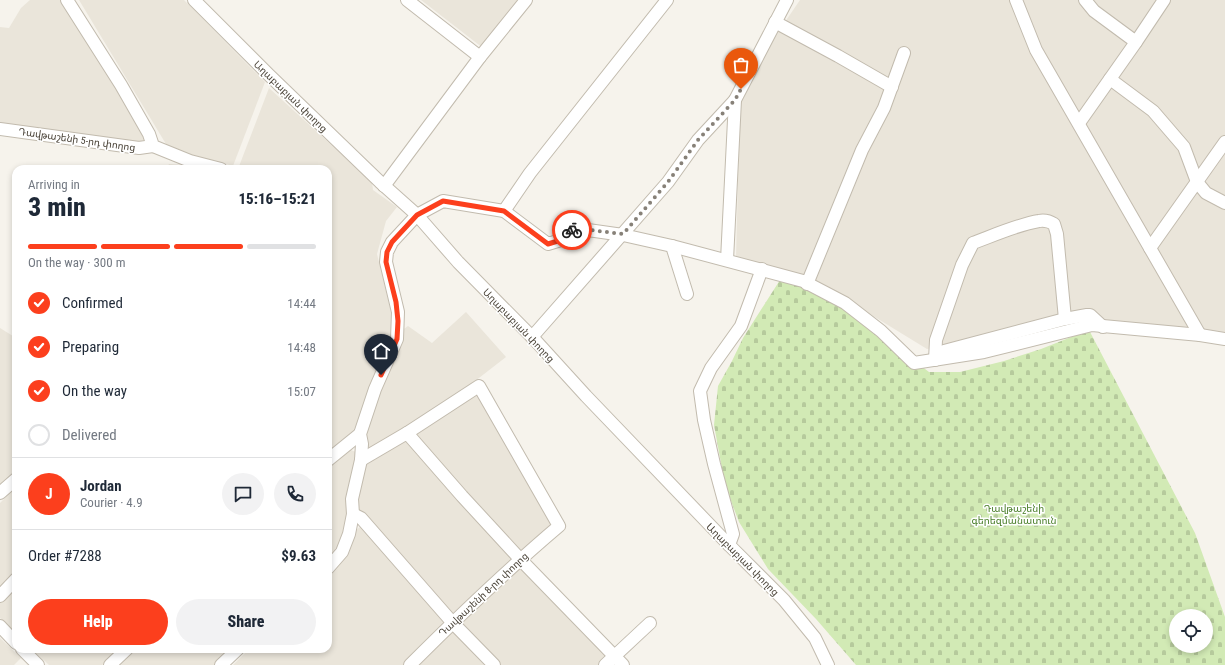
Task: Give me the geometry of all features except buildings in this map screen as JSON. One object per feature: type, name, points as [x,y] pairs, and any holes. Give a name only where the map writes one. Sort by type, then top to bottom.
[{"type":"street","points":[[67,0],[121,85],[149,134],[153,146],[190,161],[206,165]]},
{"type":"street","name":"Աղաբաբյան փողոց","points":[[194,0],[384,186],[417,215],[458,262],[532,337],[586,396],[729,545],[784,600],[815,638],[828,665]]},
{"type":"street","points":[[407,0],[480,57]]},
{"type":"street","points":[[384,186],[480,57],[526,0]]},
{"type":"street","points":[[504,211],[530,173],[667,0]]},
{"type":"street","points":[[532,337],[668,182],[698,140],[735,100],[787,0]]},
{"type":"street","points":[[1016,0],[1036,50],[1200,335]]},
{"type":"street","points":[[1085,0],[1094,11],[1136,42]]},
{"type":"street","points":[[1079,123],[1164,0]]},
{"type":"street","points":[[775,22],[892,87]]},
{"type":"street","points":[[807,284],[862,150],[884,108],[904,53]]},
{"type":"street","points":[[1110,79],[1153,111],[1184,147],[1197,182],[1206,193],[1225,203]]},
{"type":"street","points":[[727,260],[735,100]]},
{"type":"street","name":"Դավթաշենի 5-րդ փողոց","points":[[0,129],[138,148],[153,146]]},
{"type":"street","points":[[1150,248],[1225,142]]},
{"type":"street","points":[[332,563],[342,552],[349,534],[353,514],[352,500],[361,460],[362,444],[360,434],[375,389],[397,339],[398,312],[386,262],[387,252],[392,242],[417,215],[443,201],[504,211],[548,244],[561,240],[574,228],[623,234],[762,269],[807,284],[845,303],[881,331],[914,363],[1066,319],[1090,315],[1103,327]]},
{"type":"street","points":[[935,357],[936,340],[962,265],[973,243],[1040,220],[1048,221],[1054,224],[1057,234],[1066,319]]},
{"type":"street","points":[[672,246],[687,294]]},
{"type":"street","points":[[729,545],[733,534],[714,464],[704,420],[700,391],[710,368],[742,326],[762,269]]},
{"type":"street","points":[[935,357],[984,352],[1092,325],[1200,335],[1225,339]]},
{"type":"street","name":"Դավթաշենի 8-րդ փողոց","points":[[407,433],[479,386],[559,526],[520,559],[452,622],[416,663]]},
{"type":"street","points":[[361,460],[407,433],[520,559],[623,665]]},
{"type":"street","points":[[332,457],[360,434]]},
{"type":"street","points":[[0,493],[12,482]]},
{"type":"street","points":[[353,514],[361,518],[452,622],[494,665]]},
{"type":"street","points":[[0,596],[12,583]]},
{"type":"street","points":[[605,665],[650,623]]},
{"type":"street","points":[[0,626],[12,639]]},
{"type":"street","points":[[110,665],[123,653]]},
{"type":"street","points":[[221,665],[234,653]]},
{"type":"shaded area","points":[[30,0],[61,0],[123,93],[146,139],[139,142],[0,124],[0,27],[9,28],[21,8]]},
{"type":"shaded area","points":[[79,0],[184,0],[265,82],[233,165],[169,149]]},
{"type":"shaded area","points":[[421,0],[523,0],[483,48]]},
{"type":"shaded area","points":[[800,0],[1225,0],[1225,337],[1150,328],[1109,320],[1088,319],[927,349],[847,300],[736,257],[740,102],[761,57]]},
{"type":"shaded area","points":[[269,88],[372,182],[373,190],[397,207],[386,221],[377,254],[393,320],[392,342],[353,432],[332,452],[332,165],[240,165]]},
{"type":"shaded area","points":[[466,312],[506,357],[435,412],[367,450],[364,432],[401,331],[408,326],[432,343]]},
{"type":"shaded area","points":[[0,328],[12,336],[12,474],[0,486]]},
{"type":"shaded area","points":[[479,393],[554,526],[521,554],[427,450],[415,433]]},
{"type":"shaded area","points":[[407,436],[516,559],[453,618],[354,505],[362,466]]},
{"type":"shaded area","points":[[348,449],[356,452],[347,531],[339,551],[332,557],[332,464]]},
{"type":"shaded area","points":[[12,491],[12,579],[0,591],[0,503]]},
{"type":"shaded area","points":[[361,526],[449,622],[406,665],[233,665],[245,653],[332,653],[332,568],[349,552],[355,531]]},
{"type":"shaded area","points":[[521,565],[608,657],[600,665],[499,665],[458,623]]},
{"type":"shaded area","points":[[12,589],[12,629],[0,618],[0,602]]},
{"type":"shaded area","points":[[453,627],[490,665],[415,665]]},
{"type":"shaded area","points":[[0,638],[12,649],[12,653],[16,653],[21,658],[14,665],[0,665]]},
{"type":"shaded area","points":[[36,653],[115,653],[102,665],[49,665]]},
{"type":"shaded area","points":[[130,653],[230,653],[217,665],[117,665]]},
{"type":"green space","name":"Դավթաշենի գերեզմանատուն","points":[[780,280],[824,292],[929,372],[960,372],[1004,361],[1041,349],[1089,330],[1195,533],[1225,617],[1225,665],[856,665],[816,619],[768,569],[739,522],[725,485],[714,425],[718,386],[743,338]]},
{"type":"way so far","points":[[572,230],[574,228],[623,234],[668,182],[698,140],[735,100],[741,89]]},
{"type":"route","points":[[381,375],[397,339],[398,321],[396,302],[386,262],[387,252],[392,242],[403,232],[417,215],[443,201],[504,211],[548,244],[561,240],[572,230]]}]
